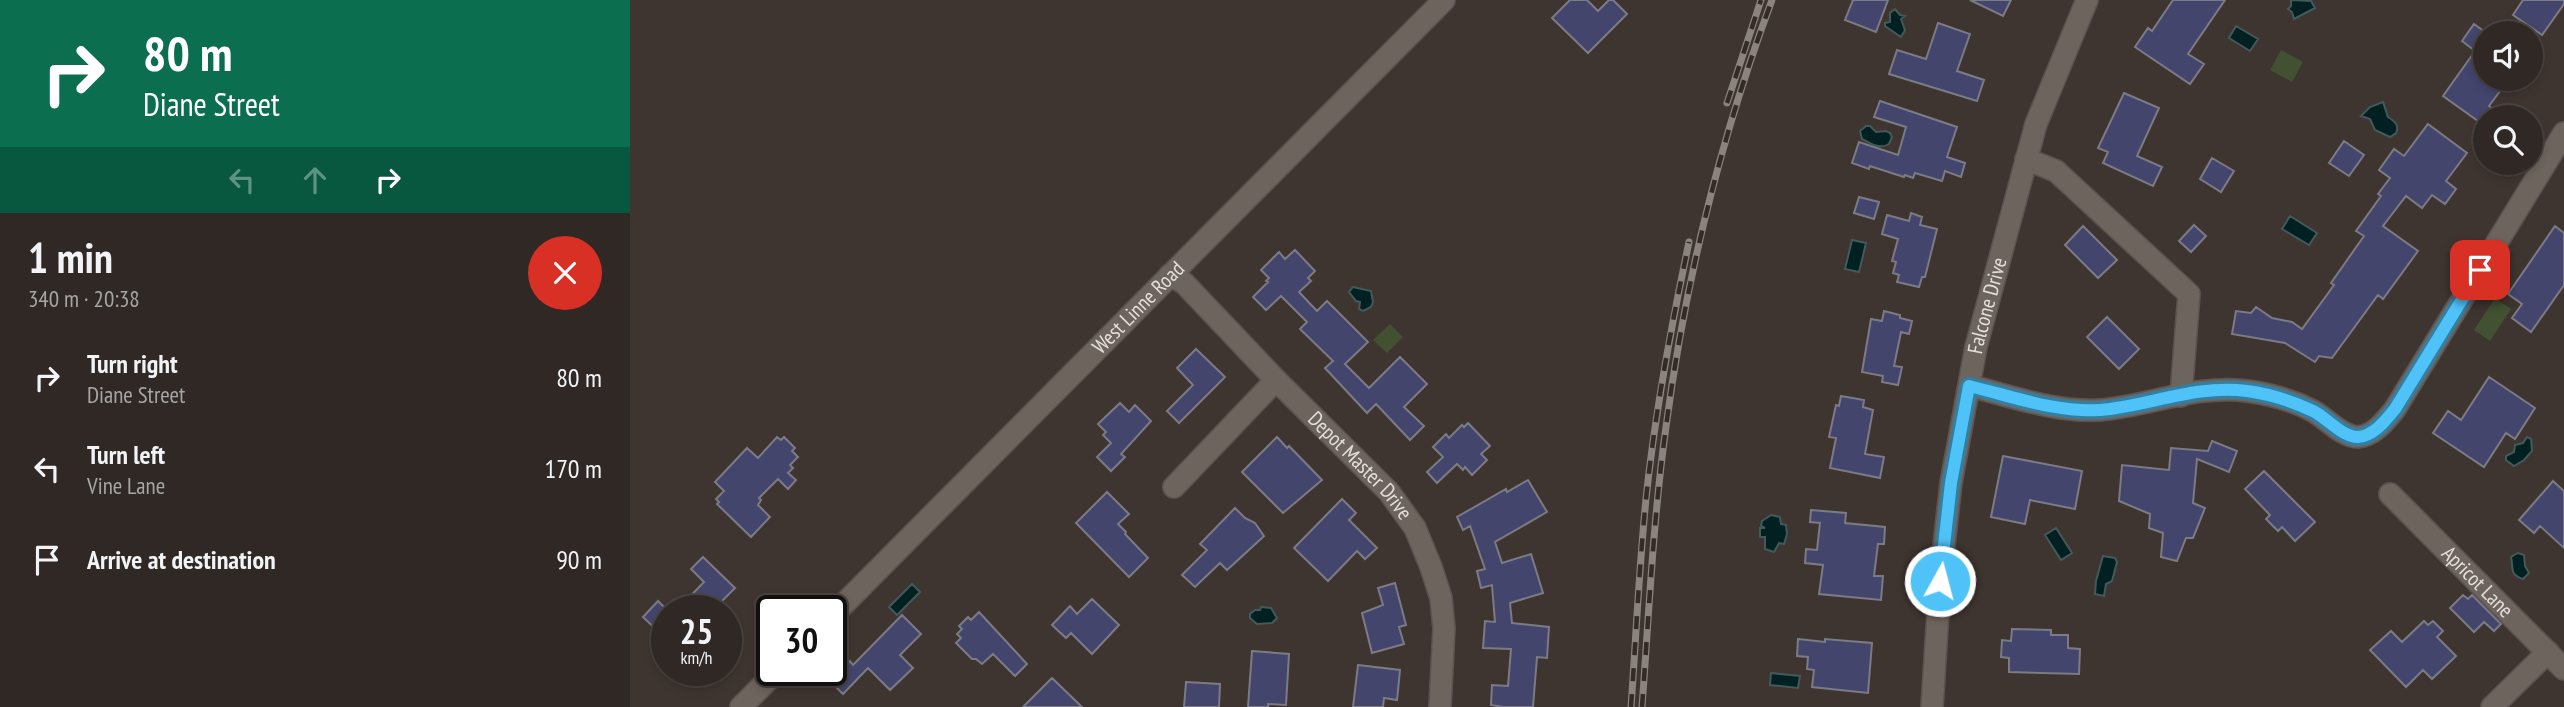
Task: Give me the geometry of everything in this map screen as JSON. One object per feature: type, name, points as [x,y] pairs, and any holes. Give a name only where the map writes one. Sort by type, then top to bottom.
[{"type":"street","name":"West Linne Road","points":[[847,601],[1444,0]]},
{"type":"street","name":"Falcone Drive","points":[[1932,707],[1945,532],[1951,483],[1976,347],[2036,124],[2087,0]]},
{"type":"street","points":[[1969,386],[2062,408],[2099,410],[2208,391],[2245,390],[2281,397],[2314,411],[2347,433],[2357,437],[2367,435],[2382,425],[2395,409],[2557,158],[2564,133]]},
{"type":"street","points":[[2026,159],[2056,171],[2189,294],[2182,396]]},
{"type":"street","name":"Depot Master Drive","points":[[1170,275],[1184,283],[1276,380],[1390,492],[1415,528],[1441,598],[1444,628],[1440,707]]},
{"type":"street","points":[[1174,486],[1276,380]]},
{"type":"street","name":"Apricot Lane","points":[[2390,494],[2564,669]]},
{"type":"street","points":[[2492,707],[2548,652]]},
{"type":"street","points":[[741,707],[762,686]]},
{"type":"green space","points":[[2281,50],[2303,62],[2292,82],[2270,70]]},
{"type":"green space","points":[[2495,298],[2511,309],[2490,341],[2474,330]]},
{"type":"green space","points":[[1390,324],[1403,337],[1387,353],[1373,340]]},
{"type":"water","points":[[2291,0],[2311,1],[2315,8],[2294,19],[2288,9]]},
{"type":"water","points":[[1895,9],[1905,16],[1901,19],[1905,30],[1901,37],[1885,26],[1885,23],[1890,22],[1890,13]]},
{"type":"water","points":[[2236,26],[2258,39],[2250,51],[2229,38]]},
{"type":"water","points":[[2383,102],[2388,117],[2397,125],[2396,133],[2390,137],[2375,130],[2370,119],[2361,116],[2370,107]]},
{"type":"water","points":[[1866,126],[1876,132],[1890,133],[1892,137],[1889,144],[1878,146],[1862,139],[1860,131]]},
{"type":"water","points":[[2290,216],[2317,233],[2309,245],[2282,229]]},
{"type":"water","points":[[1852,240],[1866,243],[1859,272],[1845,269]]},
{"type":"water","points":[[1353,287],[1371,291],[1371,307],[1363,311],[1359,309],[1360,302],[1349,292]]},
{"type":"water","points":[[2527,437],[2531,439],[2532,451],[2514,466],[2506,460],[2506,456],[2514,452],[2515,445],[2523,443]]},
{"type":"water","points":[[1771,515],[1780,517],[1781,524],[1786,525],[1787,534],[1784,544],[1779,543],[1774,552],[1765,549],[1765,537],[1760,537],[1760,528],[1765,528],[1761,526],[1762,521]]},
{"type":"water","points":[[2056,528],[2072,553],[2061,560],[2045,535]]},
{"type":"water","points":[[2518,553],[2524,555],[2529,573],[2523,579],[2512,570],[2511,557]]},
{"type":"water","points":[[2103,556],[2115,558],[2117,562],[2112,581],[2106,584],[2104,596],[2095,594]]},
{"type":"water","points":[[912,584],[920,592],[897,615],[889,607]]},
{"type":"water","points":[[1261,607],[1271,608],[1277,618],[1272,623],[1257,624],[1250,618],[1250,614]]},
{"type":"water","points":[[1771,673],[1800,676],[1798,688],[1770,685]]},
{"type":"building","points":[[1570,0],[1587,0],[1598,11],[1609,0],[1613,0],[1627,14],[1588,53],[1552,18]]},
{"type":"building","points":[[1853,0],[1888,0],[1876,32],[1845,20]]},
{"type":"building","points":[[1970,0],[2011,0],[2003,16]]},
{"type":"building","points":[[2173,0],[2225,0],[2188,54],[2204,64],[2190,84],[2135,47],[2148,28],[2152,31]]},
{"type":"building","points":[[2523,0],[2564,0],[2564,4],[2543,34],[2543,21],[2522,21],[2513,15]]},
{"type":"building","points":[[1938,23],[1970,34],[1957,71],[1984,80],[1977,101],[1889,74],[1897,50],[1926,59]]},
{"type":"building","points":[[2473,25],[2473,49],[2462,41]]},
{"type":"building","points":[[2473,54],[2473,91],[2500,91],[2490,105],[2473,105],[2473,117],[2443,96]]},
{"type":"building","points":[[2124,93],[2159,108],[2137,156],[2162,167],[2153,186],[2103,163],[2108,152],[2098,148]]},
{"type":"building","points":[[1880,101],[1957,127],[1947,157],[1965,163],[1961,177],[1945,171],[1942,181],[1915,173],[1913,178],[1904,177],[1852,163],[1859,142],[1898,155],[1906,127],[1874,117]]},
{"type":"building","points":[[2428,124],[2467,153],[2446,181],[2456,189],[2445,204],[2432,195],[2422,208],[2406,196],[2383,226],[2418,251],[2383,299],[2378,295],[2332,358],[2319,356],[2315,362],[2285,343],[2232,334],[2236,311],[2251,313],[2256,307],[2272,318],[2292,322],[2302,329],[2334,285],[2331,283],[2364,236],[2356,231],[2381,196],[2378,194],[2390,178],[2379,170],[2394,149],[2404,156]]},
{"type":"building","points":[[2344,141],[2364,155],[2349,176],[2329,163]]},
{"type":"building","points":[[2212,158],[2234,171],[2221,192],[2200,179]]},
{"type":"building","points":[[1859,197],[1879,202],[1874,219],[1854,213]]},
{"type":"building","points":[[1911,213],[1922,217],[1920,225],[1937,229],[1925,277],[1922,277],[1919,287],[1897,282],[1899,275],[1893,273],[1896,262],[1892,261],[1898,239],[1882,234],[1887,215],[1909,221]]},
{"type":"building","points":[[2194,225],[2206,236],[2191,252],[2179,241]]},
{"type":"building","points":[[2083,226],[2117,260],[2098,278],[2065,245]]},
{"type":"building","points":[[2555,226],[2564,233],[2564,285],[2531,332],[2512,318],[2522,304],[2508,294]]},
{"type":"building","points":[[1295,250],[1315,271],[1308,278],[1311,281],[1299,292],[1317,311],[1327,301],[1368,342],[1345,364],[1369,388],[1400,357],[1427,384],[1404,407],[1424,426],[1410,440],[1376,404],[1367,413],[1325,368],[1333,361],[1300,329],[1307,322],[1281,296],[1266,310],[1253,297],[1268,282],[1266,281],[1269,278],[1261,270],[1279,252],[1285,259]]},
{"type":"building","points":[[1884,311],[1912,321],[1909,334],[1901,332],[1894,366],[1902,367],[1898,385],[1882,382],[1883,376],[1862,372],[1871,319],[1882,321]]},
{"type":"building","points":[[2107,317],[2139,349],[2119,369],[2087,337]]},
{"type":"building","points":[[1196,349],[1225,377],[1179,423],[1167,411],[1193,385],[1177,368]]},
{"type":"building","points":[[2489,377],[2535,408],[2515,439],[2506,433],[2484,467],[2433,433],[2448,411],[2461,420]]},
{"type":"building","points":[[1841,396],[1864,400],[1863,407],[1873,410],[1865,454],[1884,457],[1880,478],[1830,468],[1836,438],[1829,437],[1836,405],[1839,406]]},
{"type":"building","points":[[1120,403],[1129,412],[1135,405],[1151,421],[1121,454],[1125,457],[1111,471],[1097,457],[1111,443],[1098,424]]},
{"type":"building","points":[[1468,423],[1490,446],[1481,454],[1487,460],[1472,475],[1465,467],[1463,470],[1457,464],[1437,483],[1427,472],[1443,457],[1433,447],[1446,434],[1449,438],[1462,425],[1464,427]]},
{"type":"building","points":[[777,437],[781,440],[784,437],[795,448],[792,451],[798,457],[790,465],[793,468],[788,473],[796,480],[788,489],[778,479],[759,498],[761,500],[758,505],[770,517],[751,537],[717,504],[719,502],[716,499],[724,491],[715,482],[747,448],[758,458]]},
{"type":"building","points":[[1277,437],[1322,480],[1283,513],[1242,472]]},
{"type":"building","points":[[2212,441],[2237,451],[2229,472],[2197,459],[2193,503],[2205,508],[2193,538],[2186,538],[2177,561],[2161,557],[2163,533],[2149,528],[2150,514],[2119,501],[2122,465],[2169,470],[2171,448],[2208,451]]},
{"type":"building","points":[[2003,456],[2082,471],[2075,509],[2030,500],[2025,524],[1991,517]]},
{"type":"building","points":[[2264,471],[2315,522],[2295,541],[2282,527],[2278,531],[2266,519],[2270,515],[2245,489]]},
{"type":"building","points":[[1528,480],[1547,512],[1495,542],[1502,563],[1531,554],[1543,593],[1510,603],[1512,623],[1549,627],[1547,658],[1537,657],[1533,707],[1503,707],[1491,705],[1492,685],[1508,686],[1511,649],[1483,648],[1485,621],[1495,622],[1492,585],[1481,588],[1477,571],[1485,569],[1470,526],[1463,530],[1457,517],[1506,489],[1507,492]]},
{"type":"building","points":[[2553,481],[2564,491],[2564,548],[2540,526],[2534,533],[2519,520]]},
{"type":"building","points":[[1107,492],[1129,514],[1118,524],[1148,558],[1129,577],[1076,523]]},
{"type":"building","points":[[1342,499],[1356,513],[1349,520],[1377,548],[1365,559],[1357,551],[1328,581],[1294,548]]},
{"type":"building","points":[[1235,508],[1255,523],[1264,536],[1227,570],[1220,563],[1195,587],[1182,575],[1207,550],[1200,544]]},
{"type":"building","points":[[1811,510],[1846,513],[1845,523],[1885,527],[1884,544],[1878,544],[1874,576],[1883,576],[1881,600],[1819,594],[1823,565],[1805,563],[1806,549],[1817,550],[1820,523],[1810,522]]},
{"type":"building","points":[[703,557],[735,588],[728,595],[691,595],[704,582],[691,569]]},
{"type":"building","points":[[1395,583],[1406,625],[1399,627],[1404,644],[1372,653],[1362,613],[1383,605],[1378,588]]},
{"type":"building","points":[[2463,595],[2468,599],[2472,595],[2501,624],[2494,631],[2484,622],[2474,632],[2450,608]]},
{"type":"building","points":[[1092,599],[1119,625],[1092,654],[1071,633],[1066,638],[1052,625],[1070,606],[1077,614]]},
{"type":"building","points":[[651,608],[651,625],[643,617]]},
{"type":"building","points":[[979,612],[1027,664],[1015,676],[993,654],[982,664],[972,659],[956,643],[961,638],[957,634],[962,629],[959,626],[968,617],[971,620]]},
{"type":"building","points":[[902,615],[921,634],[900,655],[913,668],[890,690],[868,668],[843,694],[835,686],[847,686],[847,664],[850,661],[853,665]]},
{"type":"building","points":[[2424,621],[2428,625],[2433,621],[2443,631],[2437,637],[2456,656],[2432,679],[2423,670],[2406,687],[2370,650],[2391,631],[2402,642]]},
{"type":"building","points":[[2012,629],[2051,630],[2051,635],[2068,635],[2068,648],[2080,649],[2079,674],[2009,672],[2009,658],[2001,657],[2002,640],[2011,641]]},
{"type":"building","points":[[1798,639],[1872,643],[1868,693],[1812,687],[1814,670],[1807,669],[1808,657],[1797,656]]},
{"type":"building","points":[[1252,651],[1289,654],[1286,705],[1248,707]]},
{"type":"building","points":[[1358,665],[1400,670],[1397,700],[1384,698],[1383,707],[1353,707]]},
{"type":"building","points":[[1052,678],[1082,707],[1023,707]]},
{"type":"building","points":[[1186,682],[1220,684],[1219,707],[1184,707]]},
{"type":"railway","points":[[1727,103],[1761,0]]},
{"type":"railway","points":[[1642,707],[1658,497],[1683,318],[1721,157],[1772,0]]},
{"type":"railway","points":[[1631,707],[1641,551],[1650,466],[1664,370],[1689,242]]},
{"type":"route","points":[[1940,581],[1951,483],[1969,386],[2062,408],[2099,410],[2208,391],[2245,390],[2281,397],[2314,411],[2347,433],[2357,437],[2367,435],[2382,425],[2395,409],[2480,270]]}]
